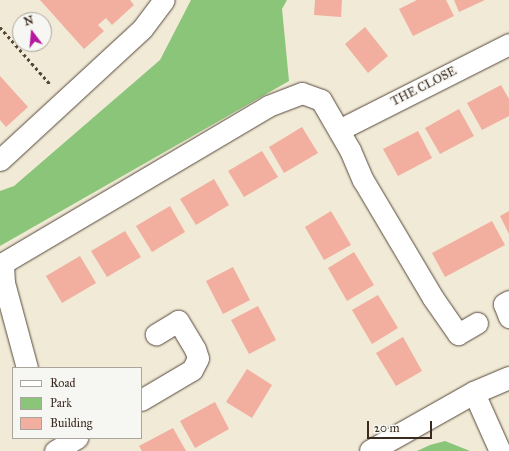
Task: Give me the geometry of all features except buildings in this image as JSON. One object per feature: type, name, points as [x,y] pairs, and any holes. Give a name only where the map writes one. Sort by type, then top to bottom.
[{"type":"street","points":[[0,160],[142,29],[164,0]]},
{"type":"street","name":"THE CLOSE","points":[[339,130],[509,44]]},
{"type":"street","points":[[27,367],[4,283],[3,263],[268,106],[302,93],[321,100],[339,130],[363,180],[433,298],[458,334],[477,324]]},
{"type":"street","points":[[509,301],[504,304],[509,317]]},
{"type":"street","points":[[142,399],[192,370],[198,358],[195,349],[178,321],[156,334]]},
{"type":"street","points":[[371,451],[474,393],[509,378]]},
{"type":"street","points":[[474,393],[500,451]]},
{"type":"street","points":[[47,439],[50,451]]},
{"type":"street","points":[[55,451],[75,439]]},
{"type":"path","points":[[0,27],[65,101]]},
{"type":"green space","points":[[191,0],[287,0],[282,9],[289,81],[0,246],[0,191],[14,186],[160,60]]},
{"type":"green space","points":[[445,441],[470,451],[417,451],[430,445]]}]
